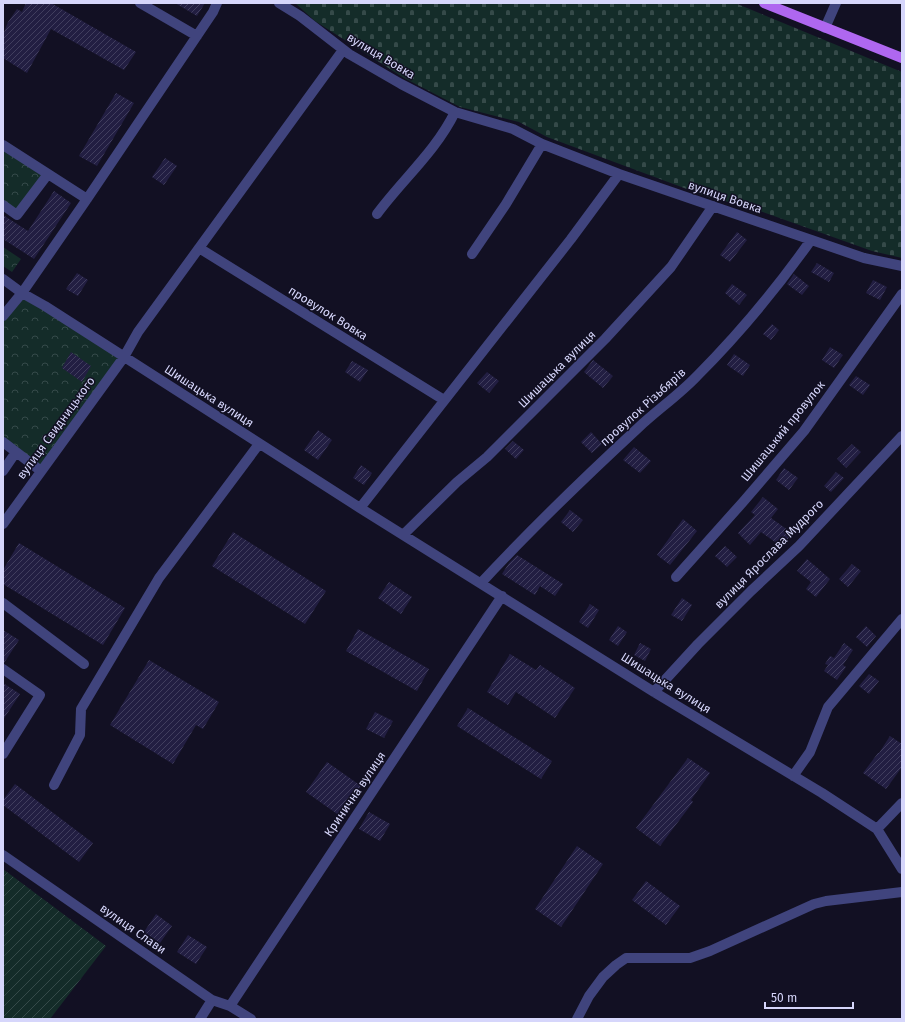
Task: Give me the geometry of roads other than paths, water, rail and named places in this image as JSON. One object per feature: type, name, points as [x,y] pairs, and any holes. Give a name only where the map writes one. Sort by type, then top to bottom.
[{"type":"main road","points":[[764,3],[902,58]]},
{"type":"street","points":[[140,3],[197,36]]},
{"type":"street","points":[[3,316],[22,292],[87,199],[214,12],[217,3]]},
{"type":"street","name":"вулиця Вовка","points":[[279,3],[300,16],[343,50],[401,84],[455,112],[513,129],[542,144],[619,174],[864,258],[902,266]]},
{"type":"street","points":[[825,28],[836,3]]},
{"type":"street","name":"вулиця Свидницького","points":[[3,524],[127,352],[138,332],[343,50]]},
{"type":"street","points":[[377,214],[387,200],[414,172],[448,126],[455,112]]},
{"type":"street","points":[[3,144],[87,199]]},
{"type":"street","points":[[472,254],[506,204],[542,144]]},
{"type":"street","points":[[3,206],[17,215],[48,174]]},
{"type":"street","points":[[360,508],[571,239],[619,174]]},
{"type":"street","name":"Шишацька вулиця","points":[[403,535],[457,482],[487,457],[605,339],[671,267],[713,206]]},
{"type":"street","name":"провулок Різьбярів","points":[[481,583],[514,547],[606,458],[639,427],[696,378],[726,346],[811,240]]},
{"type":"street","name":"провулок Вовка","points":[[199,248],[444,400]]},
{"type":"street","name":"Шишацька вулиця","points":[[3,279],[45,306],[127,352],[259,444],[654,692],[793,776],[876,829],[902,869]]},
{"type":"street","name":"Шишацький провулок","points":[[676,577],[743,502],[804,430],[902,294]]},
{"type":"street","name":"вулиця Ярослава Мудрого","points":[[654,692],[719,623],[799,546],[902,436]]},
{"type":"street","points":[[3,442],[41,471]]},
{"type":"street","points":[[54,785],[80,735],[81,709],[159,578],[259,444]]},
{"type":"street","points":[[3,471],[16,452]]},
{"type":"street","name":"Кринична вулиця","points":[[230,1006],[502,596]]},
{"type":"street","points":[[3,603],[84,664]]},
{"type":"street","points":[[793,776],[810,752],[828,707],[902,619]]},
{"type":"street","points":[[3,669],[40,695],[3,754]]},
{"type":"street","points":[[876,829],[902,804]]},
{"type":"street","name":"вулиця Слави","points":[[3,855],[212,1000],[230,1006],[251,1019]]},
{"type":"street","points":[[577,1019],[603,977],[626,958],[690,958],[710,951],[814,904],[826,901],[902,892]]},
{"type":"street","points":[[200,1019],[212,1000]]}]
